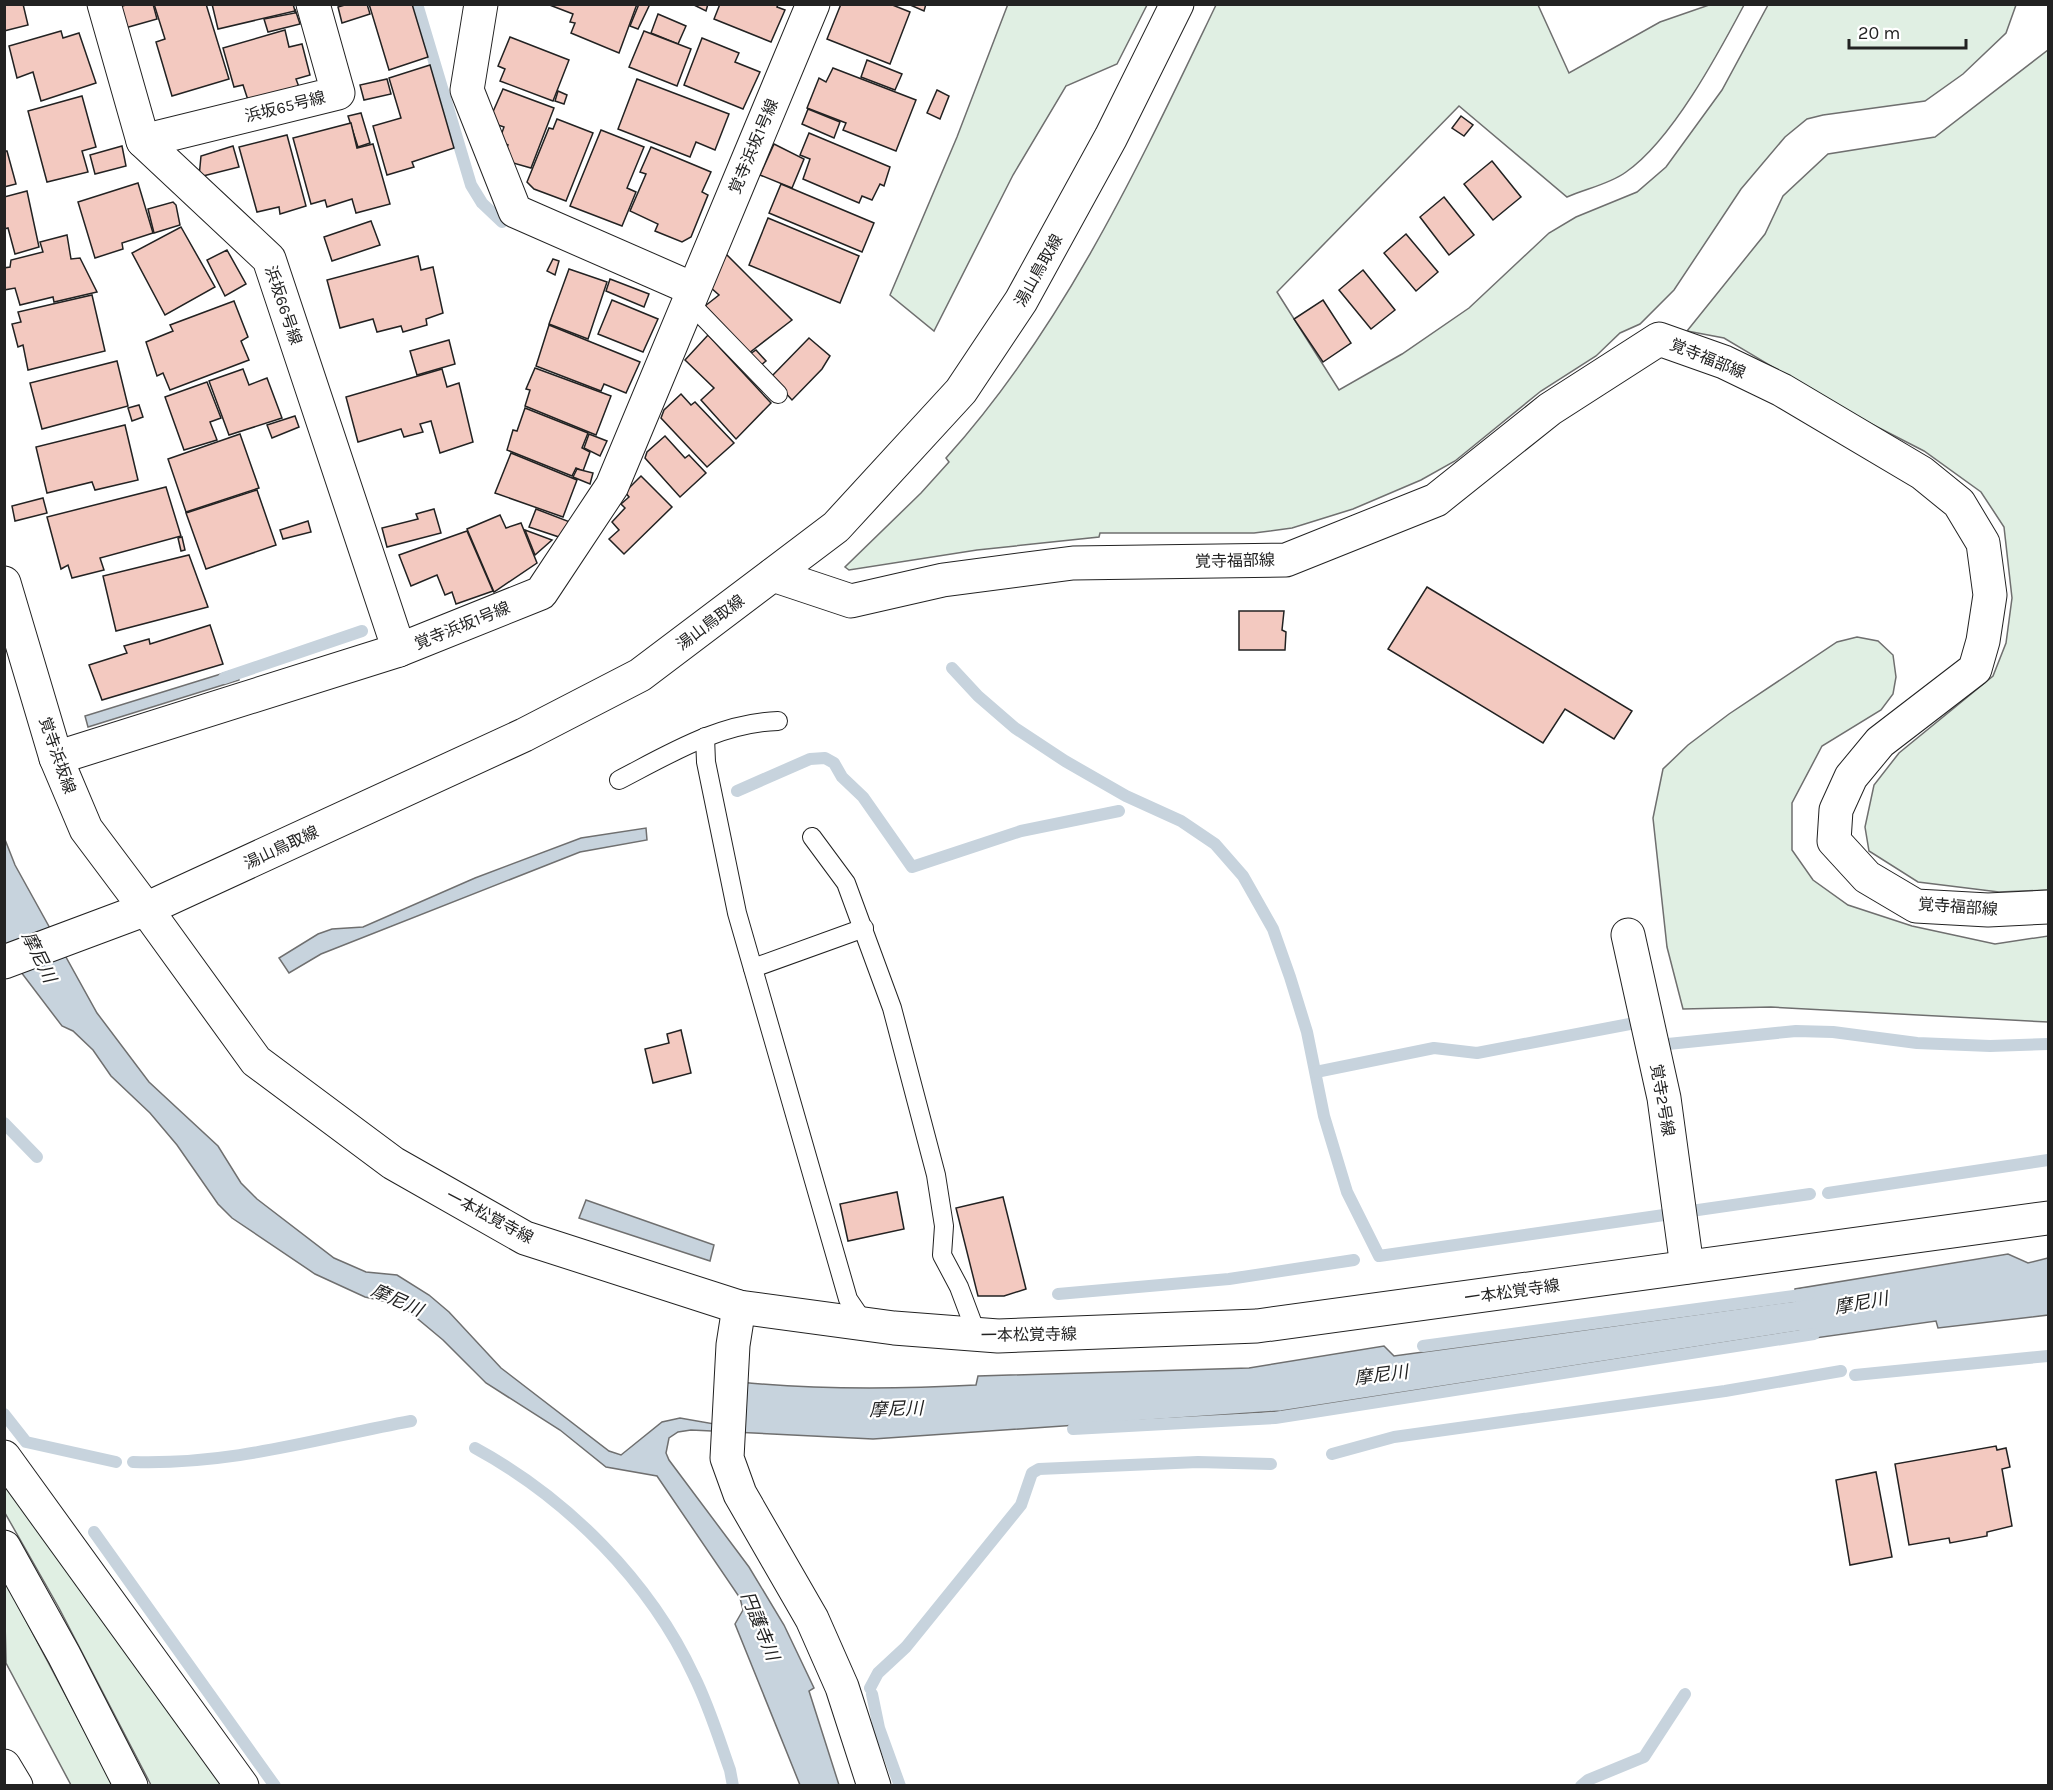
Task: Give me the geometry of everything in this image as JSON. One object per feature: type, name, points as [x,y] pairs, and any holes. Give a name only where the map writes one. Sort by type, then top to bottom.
[{"type":"main road","points":[[104,4],[143,141]]},
{"type":"main road","name":"浜坂65号線","points":[[143,141],[338,93],[313,4]]},
{"type":"main road","points":[[481,4],[467,90],[515,211],[691,295]]},
{"type":"main road","name":"覚寺浜坂1号線","points":[[56,759],[399,650],[542,593],[612,486],[813,4]]},
{"type":"main road","name":"湯山鳥取線","points":[[4,962],[146,909],[524,735],[640,675],[836,527],[961,391],[1021,302],[1111,137],[1177,4]]},
{"type":"main road","name":"浜坂66号線","points":[[143,141],[269,260],[399,650]]},
{"type":"main road","name":"覚寺福部線","points":[[773,575],[851,601],[944,580],[1073,563],[1286,560],[1436,500],[1550,409],[1659,339],[1724,362],[1782,390],[1922,473],[1959,502],[1983,543],[1990,595],[1983,641],[1975,669],[1880,742],[1851,777],[1836,810],[1834,841],[1867,877],[1916,906],[1988,910],[2049,907]]},
{"type":"main road","name":"覚寺浜坂線","points":[[4,583],[56,759],[86,829],[146,909]]},
{"type":"main road","name":"一本松覚寺線","points":[[146,909],[256,1061],[393,1163],[525,1238],[739,1307],[865,1324],[998,1336],[1257,1326],[2049,1218]]},
{"type":"main road","name":"覚寺2号線","points":[[1628,935],[1664,1098],[1687,1267]]},
{"type":"main road","points":[[739,1307],[733,1346],[727,1458],[740,1494],[812,1619],[842,1687],[874,1785]]},
{"type":"main road","points":[[4,1457],[242,1785]]},
{"type":"main road","points":[[4,1547],[64,1655],[131,1785]]},
{"type":"main road","points":[[4,1766],[16,1785]]},
{"type":"lane","points":[[691,295],[778,394]]},
{"type":"lane","points":[[619,780],[705,737],[748,722],[778,721]]},
{"type":"lane","points":[[705,737],[706,762],[736,913],[848,1299],[865,1324]]},
{"type":"lane","points":[[812,837],[846,882],[892,1008],[936,1175],[944,1226],[942,1255],[959,1287],[977,1335]]},
{"type":"lane","points":[[753,968],[864,928]]},
{"type":"green space","points":[[1008,4],[1147,5],[1117,64],[1066,86],[1013,175],[934,331],[890,295],[957,137]]},
{"type":"green space","points":[[1216,5],[1538,5],[1569,73],[1660,22],[1709,5],[1744,5],[1693,95],[1643,158],[1620,176],[1567,197],[1459,106],[1277,292],[1339,390],[1402,354],[1469,308],[1549,233],[1576,217],[1637,192],[1666,167],[1722,90],[1768,5],[2016,5],[2006,33],[1963,74],[1925,101],[1807,119],[1785,137],[1741,189],[1674,290],[1640,324],[1620,333],[1596,356],[1541,391],[1455,461],[1421,480],[1353,509],[1292,528],[1254,533],[1100,533],[1099,537],[977,550],[849,570],[845,567],[921,493],[949,462],[946,458],[989,407],[1028,354],[1064,298],[1129,183]]},
{"type":"green space","points":[[2048,50],[2048,890],[1999,892],[1918,882],[1869,851],[1865,827],[1874,785],[1899,753],[1993,676],[2006,643],[2012,598],[2004,527],[1981,492],[1924,451],[1852,414],[1724,338],[1687,331],[1765,234],[1783,196],[1828,154],[1935,137]]},
{"type":"green space","points":[[1857,637],[1878,641],[1893,655],[1896,677],[1893,694],[1881,710],[1822,746],[1792,803],[1792,850],[1813,880],[1848,905],[1912,926],[1995,944],[2048,936],[2048,1022],[1771,1007],[1683,1009],[1667,947],[1653,818],[1663,769],[1688,745],[1729,714],[1837,642]]},
{"type":"green space","points":[[4,1473],[228,1785],[151,1785],[59,1608],[5,1513]]},
{"type":"green space","points":[[4,1579],[113,1785],[71,1785],[6,1663]]},
{"type":"water","points":[[237,669],[239,680],[88,727],[85,716]]},
{"type":"water","points":[[646,828],[647,840],[580,852],[321,954],[289,973],[279,958],[318,934],[332,929],[363,927],[475,878],[581,838]]},
{"type":"water","points":[[4,837],[15,865],[97,1013],[149,1082],[218,1146],[241,1183],[257,1199],[334,1258],[366,1272],[397,1275],[429,1295],[449,1312],[501,1368],[609,1451],[621,1455],[662,1422],[680,1418],[714,1424],[740,1382],[829,1388],[976,1385],[978,1376],[1249,1368],[1384,1346],[1394,1356],[1795,1301],[1795,1289],[2008,1254],[2028,1263],[2048,1258],[2048,1315],[1938,1328],[1936,1321],[1801,1340],[1799,1331],[1281,1411],[873,1439],[691,1430],[678,1432],[669,1438],[666,1453],[669,1460],[749,1567],[784,1625],[814,1688],[809,1691],[839,1785],[800,1785],[735,1624],[743,1610],[740,1598],[657,1476],[606,1467],[560,1430],[486,1383],[443,1340],[401,1305],[365,1297],[315,1274],[232,1218],[218,1204],[177,1145],[150,1113],[111,1076],[93,1050],[73,1031],[62,1026],[5,951]]},
{"type":"water","points":[[586,1200],[714,1245],[710,1261],[579,1218]]},
{"type":"building","points":[[4,4],[23,4],[28,25],[4,31]]},
{"type":"building","points":[[129,4],[153,4],[157,19],[125,28],[119,7]]},
{"type":"building","points":[[154,4],[206,4],[229,79],[172,96],[156,42],[165,39]]},
{"type":"building","points":[[212,4],[293,4],[295,11],[218,29]]},
{"type":"building","points":[[348,4],[367,4],[370,14],[342,23],[338,7]]},
{"type":"building","points":[[369,4],[412,4],[428,57],[389,70]]},
{"type":"building","points":[[547,4],[637,4],[619,53],[571,33],[575,23],[570,22],[573,14]]},
{"type":"building","points":[[639,4],[650,4],[638,29],[630,26]]},
{"type":"building","points":[[692,4],[708,4],[706,11]]},
{"type":"building","points":[[720,4],[778,4],[777,7],[785,10],[771,42],[714,19]]},
{"type":"building","points":[[841,4],[890,4],[910,12],[890,64],[827,39]]},
{"type":"building","points":[[908,4],[926,4],[924,11]]},
{"type":"building","points":[[295,9],[300,24],[268,32],[264,19],[295,13]]},
{"type":"building","points":[[658,14],[686,26],[678,44],[651,33]]},
{"type":"building","points":[[285,30],[289,47],[302,44],[310,75],[296,79],[299,87],[248,100],[243,85],[234,87],[223,48]]},
{"type":"building","points":[[61,31],[63,38],[79,33],[96,83],[41,101],[33,72],[17,78],[9,46]]},
{"type":"building","points":[[644,31],[691,49],[677,86],[629,67]]},
{"type":"building","points":[[510,37],[569,60],[553,101],[500,81],[505,69],[498,66]]},
{"type":"building","points":[[702,38],[739,53],[735,62],[760,72],[743,109],[684,85]]},
{"type":"building","points":[[867,60],[902,74],[895,90],[861,77]]},
{"type":"building","points":[[430,65],[454,148],[412,162],[414,167],[387,175],[373,126],[401,118],[389,78]]},
{"type":"building","points":[[833,68],[916,100],[896,151],[843,130],[846,123],[807,108],[819,78],[826,82]]},
{"type":"building","points":[[387,79],[391,94],[364,100],[360,85]]},
{"type":"building","points":[[637,79],[729,114],[715,150],[696,142],[690,157],[618,129]]},
{"type":"building","points":[[503,89],[554,108],[531,168],[506,161],[504,156],[508,145],[499,141],[504,127],[495,124],[492,114]]},
{"type":"building","points":[[937,90],[949,96],[940,119],[927,113]]},
{"type":"building","points":[[558,91],[567,95],[564,104],[555,101]]},
{"type":"building","points":[[82,96],[96,147],[82,151],[88,172],[47,182],[28,111]]},
{"type":"building","points":[[808,109],[840,122],[834,138],[802,124]]},
{"type":"building","points":[[361,113],[370,143],[358,147],[348,116]]},
{"type":"building","points":[[1461,116],[1473,125],[1464,136],[1452,128]]},
{"type":"building","points":[[557,119],[593,133],[566,201],[534,189],[527,182],[549,128],[553,129]]},
{"type":"building","points":[[351,123],[357,148],[373,144],[390,204],[356,213],[352,199],[327,207],[325,200],[311,204],[293,138]]},
{"type":"building","points":[[601,130],[644,147],[627,188],[636,192],[622,226],[570,206]]},
{"type":"building","points":[[809,133],[890,167],[884,186],[880,184],[872,200],[862,196],[859,203],[803,179],[810,159],[800,155]]},
{"type":"building","points":[[287,135],[306,206],[280,214],[279,207],[257,212],[239,147]]},
{"type":"building","points":[[774,144],[804,159],[792,188],[760,175]]},
{"type":"building","points":[[122,146],[126,166],[95,174],[90,155]]},
{"type":"building","points":[[233,146],[239,167],[199,177],[201,156]]},
{"type":"building","points":[[651,147],[711,172],[702,192],[708,195],[691,237],[682,242],[655,231],[658,224],[630,211],[646,174],[640,172]]},
{"type":"building","points":[[4,151],[7,151],[16,184],[4,187]]},
{"type":"building","points":[[1492,161],[1521,197],[1493,220],[1464,184]]},
{"type":"building","points":[[138,183],[153,233],[122,243],[123,249],[95,258],[78,202]]},
{"type":"building","points":[[781,184],[874,223],[862,252],[769,213]]},
{"type":"building","points":[[27,191],[39,247],[15,254],[8,228],[4,229],[4,197]]},
{"type":"building","points":[[1444,197],[1474,235],[1449,255],[1420,217]]},
{"type":"building","points":[[173,202],[176,205],[180,225],[154,233],[148,209]]},
{"type":"building","points":[[768,218],[859,256],[840,303],[749,265]]},
{"type":"building","points":[[371,221],[380,245],[332,261],[324,237]]},
{"type":"building","points":[[181,227],[215,287],[165,315],[132,253]]},
{"type":"building","points":[[1406,234],[1438,272],[1416,291],[1384,253]]},
{"type":"building","points":[[67,235],[71,259],[80,258],[97,292],[54,302],[53,297],[20,305],[15,288],[4,290],[4,268],[10,267],[11,260],[43,252],[40,242]]},
{"type":"building","points":[[227,250],[246,284],[225,296],[207,260]]},
{"type":"building","points":[[723,251],[792,320],[749,353],[705,306],[719,295],[710,287]]},
{"type":"building","points":[[418,256],[421,270],[433,267],[443,313],[426,319],[427,325],[403,332],[401,326],[377,332],[373,319],[340,328],[327,280]]},
{"type":"building","points":[[553,259],[559,261],[555,275],[547,271]]},
{"type":"building","points":[[569,269],[607,282],[588,339],[549,324]]},
{"type":"building","points":[[1363,270],[1395,310],[1371,329],[1339,290]]},
{"type":"building","points":[[610,279],[649,294],[644,307],[606,291]]},
{"type":"building","points":[[92,295],[105,351],[28,370],[23,345],[18,347],[12,324],[21,322],[18,312]]},
{"type":"building","points":[[612,300],[658,319],[643,352],[598,334]]},
{"type":"building","points":[[1323,300],[1351,343],[1323,362],[1294,319]]},
{"type":"building","points":[[234,301],[248,337],[241,341],[249,360],[170,390],[163,373],[157,376],[146,342],[173,331],[170,325]]},
{"type":"building","points":[[549,325],[640,362],[626,393],[604,384],[601,391],[536,366]]},
{"type":"building","points":[[708,335],[771,403],[736,439],[701,400],[714,388],[685,360]]},
{"type":"building","points":[[809,338],[830,356],[822,369],[792,400],[771,377]]},
{"type":"building","points":[[449,340],[455,364],[417,375],[410,351]]},
{"type":"building","points":[[756,350],[766,361],[761,365],[750,354]]},
{"type":"building","points":[[117,361],[128,406],[42,429],[30,383]]},
{"type":"building","points":[[535,368],[611,396],[596,435],[525,406],[530,390],[526,389]]},
{"type":"building","points":[[243,369],[249,385],[267,378],[282,418],[229,435],[209,381]]},
{"type":"building","points":[[442,369],[447,387],[459,383],[473,442],[440,453],[431,421],[420,424],[423,432],[404,437],[401,429],[358,442],[346,397]]},
{"type":"building","points":[[207,382],[221,418],[210,422],[217,440],[184,450],[165,397]]},
{"type":"building","points":[[681,394],[691,405],[695,402],[734,443],[707,467],[661,418],[664,410]]},
{"type":"building","points":[[139,405],[143,417],[132,421],[128,408]]},
{"type":"building","points":[[525,408],[588,433],[582,448],[590,452],[583,471],[576,468],[572,476],[507,450],[513,430],[517,431]]},
{"type":"building","points":[[295,416],[299,427],[272,438],[267,425]]},
{"type":"building","points":[[125,425],[138,480],[95,490],[92,482],[47,493],[36,447]]},
{"type":"building","points":[[240,434],[259,488],[186,512],[168,459]]},
{"type":"building","points":[[589,434],[607,441],[600,456],[584,448]]},
{"type":"building","points":[[665,436],[685,458],[689,455],[706,473],[680,497],[645,458],[647,452]]},
{"type":"building","points":[[511,453],[577,480],[563,517],[495,493]]},
{"type":"building","points":[[577,469],[593,473],[590,484],[573,477]]},
{"type":"building","points":[[641,476],[672,507],[624,554],[609,539],[619,530],[612,522],[625,508],[621,504],[629,497],[625,492]]},
{"type":"building","points":[[166,487],[181,536],[100,558],[104,570],[72,578],[68,565],[61,569],[47,517]]},
{"type":"building","points":[[257,490],[276,545],[206,569],[186,513]]},
{"type":"building","points":[[43,498],[47,513],[15,521],[12,506]]},
{"type":"building","points":[[434,509],[441,533],[387,547],[382,528],[418,519],[416,514]]},
{"type":"building","points":[[536,509],[570,522],[559,537],[529,527]]},
{"type":"building","points":[[500,515],[506,528],[521,523],[537,563],[494,592],[467,529]]},
{"type":"building","points":[[308,521],[311,532],[283,539],[280,530]]},
{"type":"building","points":[[525,530],[552,540],[535,555]]},
{"type":"building","points":[[467,531],[493,591],[456,604],[452,592],[445,595],[437,575],[411,586],[399,555]]},
{"type":"building","points":[[182,537],[185,550],[181,551],[178,538]]},
{"type":"building","points":[[189,555],[208,607],[116,631],[103,576]]},
{"type":"building","points":[[1427,587],[1632,711],[1614,739],[1565,709],[1543,743],[1388,649]]},
{"type":"building","points":[[1239,611],[1284,611],[1282,630],[1286,632],[1285,650],[1239,650]]},
{"type":"building","points":[[210,625],[223,664],[102,700],[89,665],[127,653],[124,646],[149,639],[150,644]]},
{"type":"building","points":[[681,1030],[691,1073],[653,1083],[645,1049],[669,1043],[667,1034]]},
{"type":"building","points":[[897,1192],[904,1229],[848,1241],[840,1204]]},
{"type":"building","points":[[1003,1197],[1026,1289],[1004,1296],[978,1296],[956,1208]]},
{"type":"building","points":[[1996,1446],[1997,1450],[2006,1448],[2010,1467],[2002,1469],[2012,1526],[1987,1532],[1987,1536],[1950,1543],[1949,1538],[1909,1545],[1895,1464]]},
{"type":"building","points":[[1876,1472],[1892,1557],[1850,1565],[1836,1480]]},
{"type":"waterway","points":[[417,4],[471,185],[482,203],[502,222]]},
{"type":"waterway","points":[[224,678],[362,631]]},
{"type":"waterway","points":[[952,668],[978,696],[1015,728],[1065,761],[1126,796],[1181,821],[1215,844],[1243,876],[1273,929],[1307,1032],[1324,1116],[1347,1192],[1379,1256],[1664,1215]]},
{"type":"waterway","points":[[737,791],[810,759],[825,758],[834,763],[842,777],[863,797],[912,867],[1021,831],[1119,811]]},
{"type":"waterway","points":[[1316,1072],[1434,1048],[1477,1053],[1635,1023]]},
{"type":"waterway","points":[[1668,1044],[1796,1031],[1833,1032],[1917,1043],[1990,1046],[2048,1044]]},
{"type":"waterway","points":[[4,1123],[37,1157]]},
{"type":"waterway","points":[[1828,1193],[2048,1160]]},
{"type":"waterway","points":[[1691,1211],[1810,1194]]},
{"type":"waterway","points":[[1058,1294],[1229,1279],[1354,1260]]},
{"type":"waterway","points":[[1423,1346],[1809,1294]]},
{"type":"waterway","points":[[1073,1429],[1275,1418],[1814,1334]]},
{"type":"waterway","points":[[1855,1375],[2048,1356]]},
{"type":"waterway","points":[[1332,1454],[1394,1437],[1725,1391],[1841,1371]]},
{"type":"waterway","points":[[4,1414],[26,1442],[116,1462]]},
{"type":"waterway","points":[[133,1462],[170,1462],[240,1455],[411,1421]]},
{"type":"waterway","points":[[475,1448],[542,1491],[573,1517],[630,1575],[676,1641],[699,1687],[714,1723],[733,1786]]},
{"type":"waterway","points":[[870,1688],[878,1673],[906,1647],[1021,1505],[1032,1473],[1039,1469],[1198,1462],[1271,1464]]},
{"type":"waterway","points":[[94,1532],[275,1786]]},
{"type":"waterway","points":[[872,1694],[879,1728],[900,1786]]},
{"type":"waterway","points":[[1581,1786],[1588,1780],[1644,1757],[1685,1694]]},
{"type":"water label","name":"摩尼川","points":[[39,957]]},
{"type":"water label","name":"摩尼川","points":[[397,1300]]},
{"type":"water label","name":"摩尼川","points":[[1861,1303]]},
{"type":"water label","name":"摩尼川","points":[[1381,1375]]},
{"type":"water label","name":"摩尼川","points":[[896,1409]]},
{"type":"water label","name":"円護寺川","points":[[760,1626]]}]
